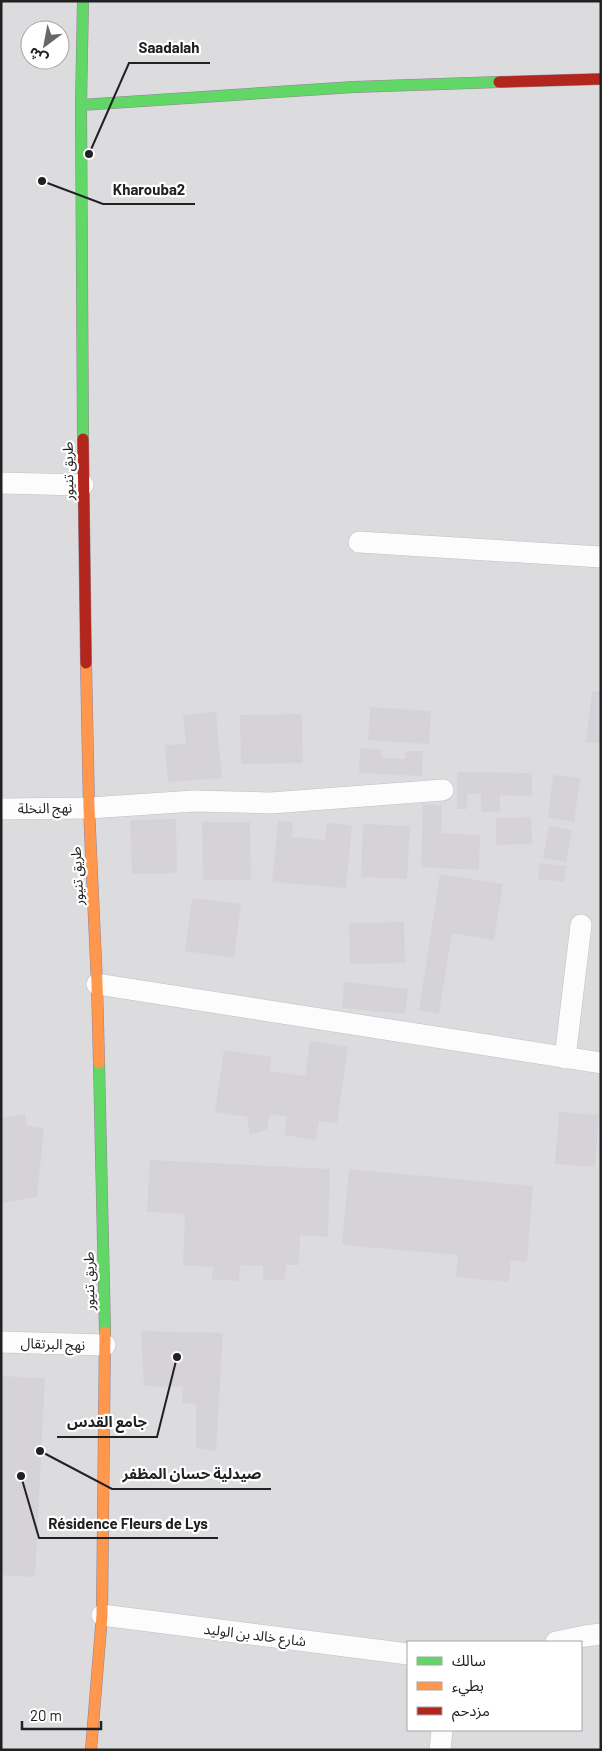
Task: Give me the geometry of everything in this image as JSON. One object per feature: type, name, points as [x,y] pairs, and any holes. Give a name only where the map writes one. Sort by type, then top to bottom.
[{"type":"main road","name":"طريق تنيور","points":[[83,1],[81,105],[83,485],[89,808],[97,984],[105,1345],[102,1615],[91,1750]]},
{"type":"main road","points":[[81,105],[354,87],[601,80]]},
{"type":"street","points":[[1,483],[83,485]]},
{"type":"street","points":[[359,542],[601,557]]},
{"type":"street","name":"نهج النخلة","points":[[1,809],[89,808],[194,801],[271,803],[443,790]]},
{"type":"street","points":[[565,1058],[580,925]]},
{"type":"street","points":[[97,984],[601,1063]]},
{"type":"street","name":"نهج البرتقال","points":[[1,1342],[105,1345]]},
{"type":"street","name":"شارع خالد بن الوليد","points":[[102,1615],[407,1654]]},
{"type":"street","points":[[561,1641],[601,1634]]},
{"type":"street","points":[[440,1750],[442,1731]]},
{"type":"shaded area","points":[[1,1],[601,1],[601,1750],[1,1750]]},
{"type":"building","points":[[592,691],[601,692],[601,743],[586,742]]},
{"type":"building","points":[[370,707],[431,711],[429,744],[368,740]]},
{"type":"building","points":[[216,712],[222,778],[168,782],[165,745],[186,744],[183,715]]},
{"type":"building","points":[[302,714],[303,763],[241,764],[240,715]]},
{"type":"building","points":[[360,748],[382,750],[382,758],[405,759],[406,751],[423,751],[422,776],[359,773]]},
{"type":"building","points":[[457,772],[532,773],[532,796],[500,795],[500,812],[481,812],[481,794],[467,794],[467,809],[457,809]]},
{"type":"building","points":[[553,775],[580,778],[574,822],[548,818]]},
{"type":"building","points":[[423,804],[442,805],[441,833],[480,835],[479,870],[421,867]]},
{"type":"building","points":[[531,817],[532,844],[496,845],[496,818]]},
{"type":"building","points":[[176,819],[177,873],[132,874],[130,820]]},
{"type":"building","points":[[278,821],[293,822],[292,837],[325,840],[327,823],[352,825],[346,888],[272,882]]},
{"type":"building","points":[[202,822],[250,822],[251,880],[203,880]]},
{"type":"building","points":[[363,824],[410,826],[407,879],[361,877]]},
{"type":"building","points":[[549,826],[572,830],[566,862],[543,858]]},
{"type":"building","points":[[539,863],[566,866],[564,882],[538,879]]},
{"type":"building","points":[[440,874],[503,884],[494,940],[452,933],[439,1014],[419,1010]]},
{"type":"building","points":[[192,898],[241,904],[234,958],[185,951]]},
{"type":"building","points":[[404,922],[405,963],[350,964],[349,923]]},
{"type":"building","points":[[344,982],[408,989],[405,1014],[342,1008]]},
{"type":"building","points":[[310,1041],[348,1047],[337,1123],[319,1121],[316,1140],[284,1135],[287,1117],[270,1114],[267,1130],[250,1134],[247,1117],[215,1112],[224,1050],[272,1057],[269,1071],[305,1076]]},
{"type":"building","points":[[559,1112],[599,1115],[595,1167],[555,1164]]},
{"type":"building","points":[[25,1114],[27,1126],[44,1128],[37,1197],[1,1203],[1,1118]]},
{"type":"building","points":[[150,1160],[330,1169],[328,1237],[300,1235],[299,1265],[286,1265],[285,1280],[263,1280],[263,1266],[240,1265],[239,1281],[212,1279],[213,1267],[183,1265],[185,1214],[147,1212]]},
{"type":"building","points":[[349,1169],[533,1186],[527,1262],[511,1260],[509,1282],[456,1277],[458,1255],[342,1245]]},
{"type":"building","points":[[141,1331],[223,1333],[216,1451],[196,1448],[196,1404],[182,1403],[183,1387],[144,1386]]},
{"type":"building","points":[[1,1376],[45,1378],[35,1577],[1,1575]]},
{"type":"traffic: fast","points":[[83,1],[81,105],[83,439]]},
{"type":"traffic: fast","points":[[81,105],[354,87],[499,82]]},
{"type":"traffic: fast","points":[[99,1063],[105,1332]]},
{"type":"traffic: slow","points":[[86,663],[89,808],[99,1063]]},
{"type":"traffic: slow","points":[[91,1750],[102,1615],[105,1332]]},
{"type":"traffic: jam","points":[[499,82],[601,79]]},
{"type":"traffic: jam","points":[[83,439],[86,663]]},
{"type":"place","name":"Saadalah","points":[[89,154]]},
{"type":"place","name":"Kharouba2","points":[[42,181]]},
{"type":"place","name":"جامع القدس","points":[[177,1357]]},
{"type":"place","name":"صيدلية حسان المظفر","points":[[40,1451]]},
{"type":"place","name":"Résidence Fleurs de Lys","points":[[21,1476]]}]
